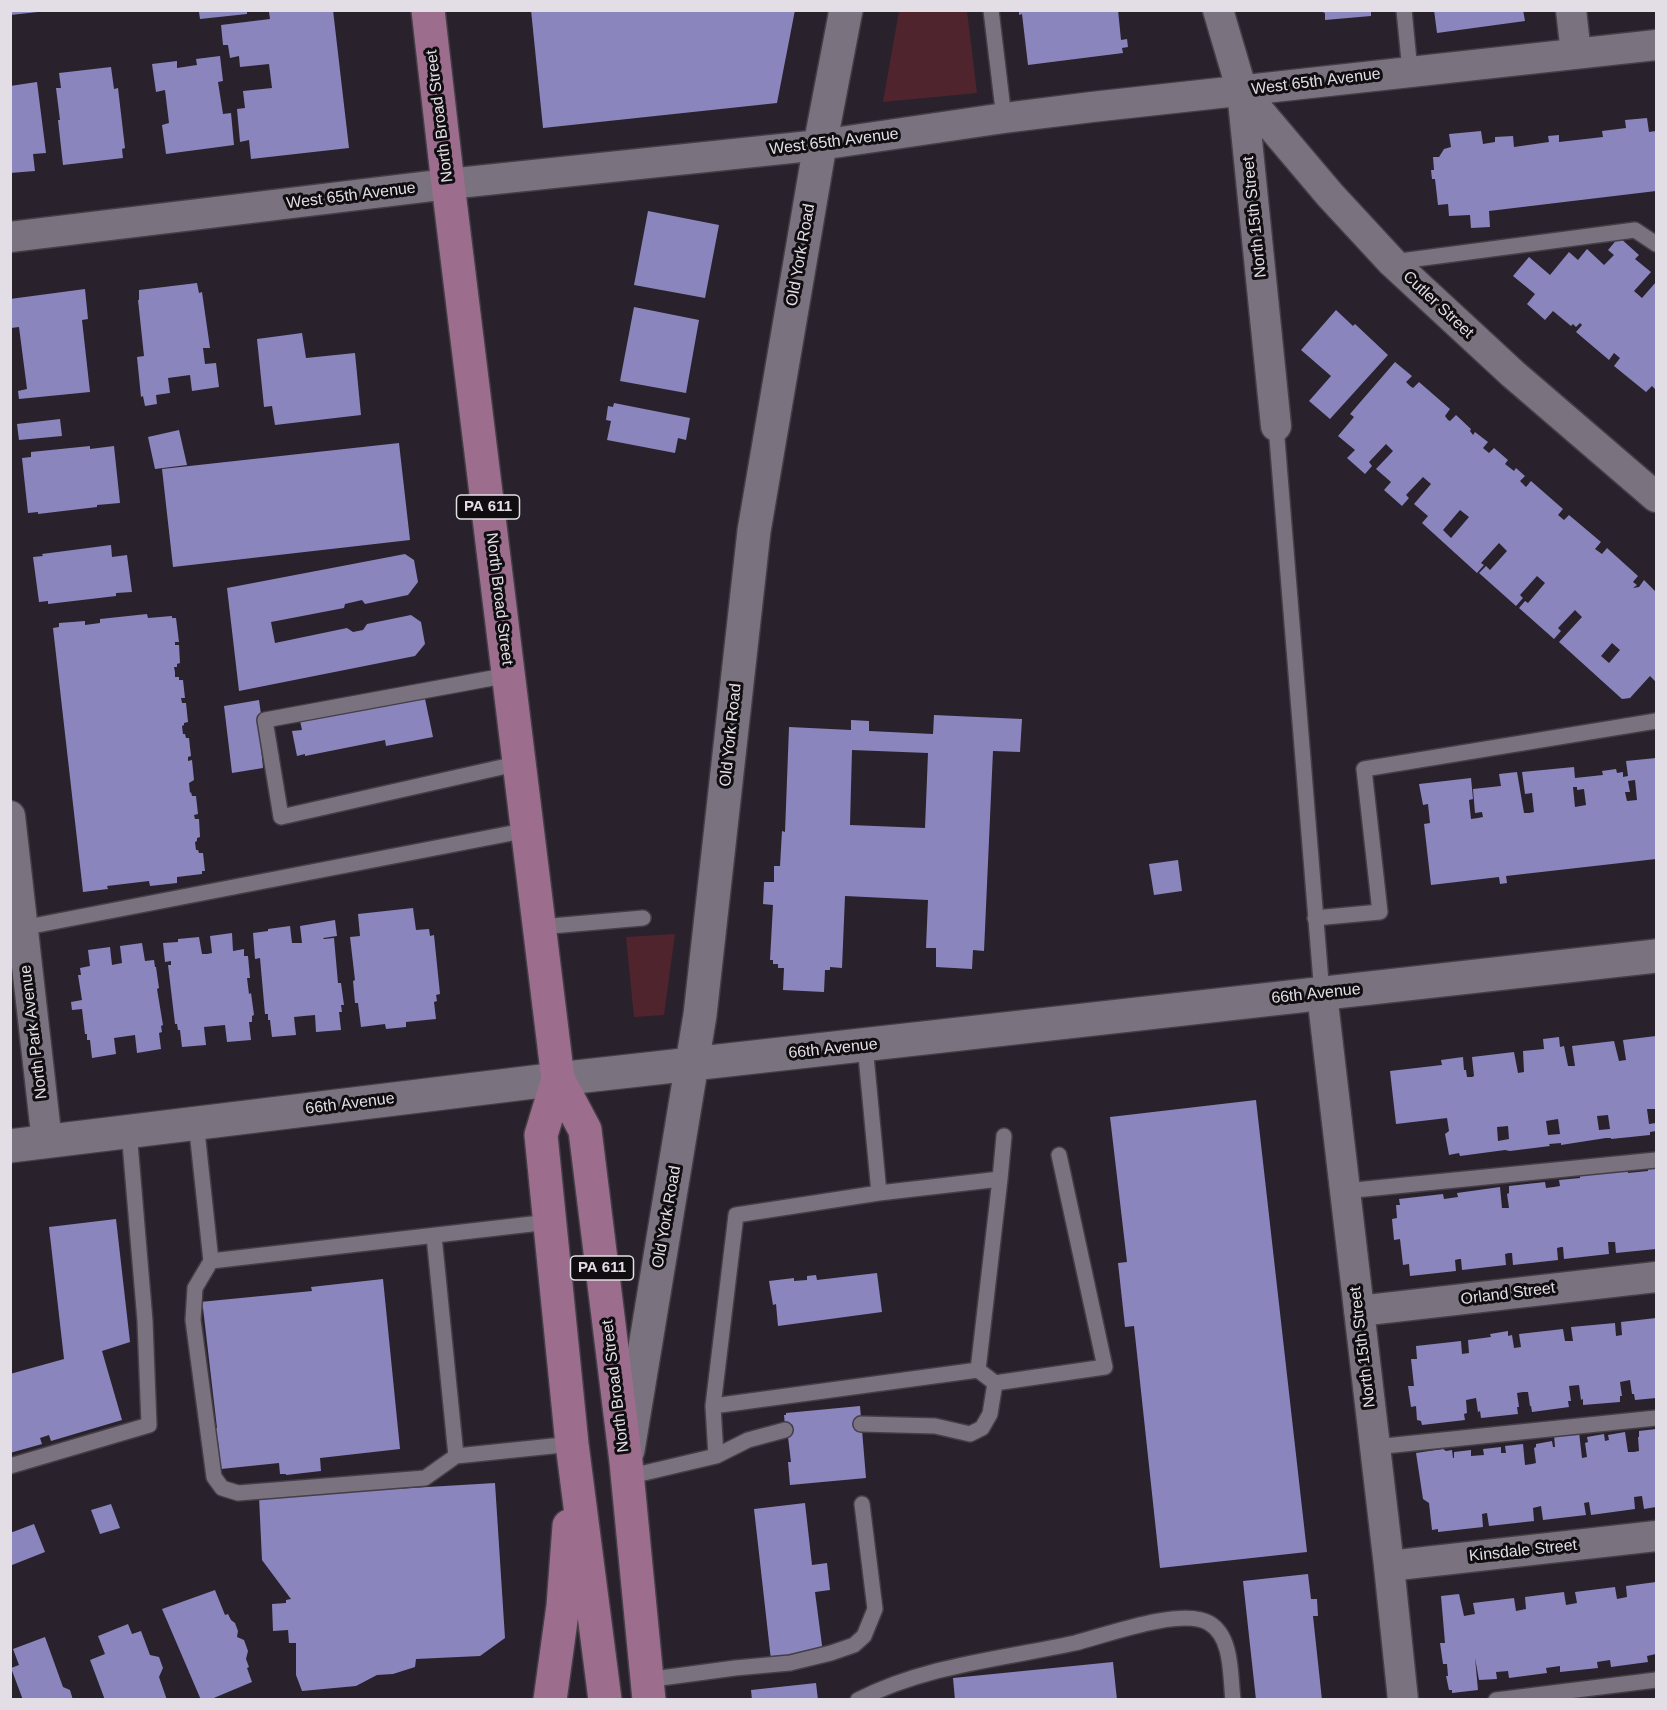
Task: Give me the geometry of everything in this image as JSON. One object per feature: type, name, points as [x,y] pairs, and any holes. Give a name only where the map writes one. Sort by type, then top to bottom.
[{"type":"main road","name":"North Broad Street","points":[[428,10],[558,1079],[585,1130],[627,1470],[644,1693]]},
{"type":"main road","name":"North Broad Street","points":[[558,1079],[541,1135],[572,1444],[605,1700]]},
{"type":"main road","name":"PA 611","points":[[550,1700],[567,1570],[572,1444]]},
{"type":"street","name":"Old York Road","points":[[627,1470],[693,1064],[754,531],[820,145],[846,10]]},
{"type":"street","name":"North 15th Street","points":[[1218,10],[1242,91],[1276,426]]},
{"type":"street","points":[[1571,10],[1576,54]]},
{"type":"street","name":"West 65th Avenue","points":[[10,237],[448,184],[820,145],[1004,118],[1656,45]]},
{"type":"street","name":"Cutler Street","points":[[1242,91],[1330,195],[1392,262],[1513,374],[1656,497]]},
{"type":"street","name":"North Park Avenue","points":[[10,816],[47,1142]]},
{"type":"street","name":"66th Avenue","points":[[10,1146],[558,1079],[1656,956]]},
{"type":"street","name":"North 15th Street","points":[[1322,994],[1403,1700]]},
{"type":"street","name":"Orland Street","points":[[1359,1311],[1656,1277]]},
{"type":"street","name":"Kinsdale Street","points":[[1389,1566],[1656,1536]]},
{"type":"lane","points":[[991,10],[1004,118]]},
{"type":"lane","points":[[1404,10],[1410,71]]},
{"type":"lane","points":[[1392,262],[1635,230],[1656,244]]},
{"type":"lane","points":[[1276,426],[1322,994]]},
{"type":"lane","points":[[509,675],[265,720],[281,817],[520,763]]},
{"type":"lane","points":[[1315,918],[1380,912],[1364,769],[1656,721]]},
{"type":"lane","points":[[22,928],[528,830]]},
{"type":"lane","points":[[540,927],[643,918]]},
{"type":"lane","points":[[865,1046],[879,1193]]},
{"type":"lane","points":[[196,1122],[211,1261],[195,1288],[193,1320],[214,1477],[222,1488],[238,1493],[425,1478],[456,1456],[572,1444]]},
{"type":"lane","points":[[10,1466],[149,1425],[145,1321],[129,1131]]},
{"type":"lane","points":[[978,1370],[1004,1136]]},
{"type":"lane","points":[[713,1406],[978,1370],[995,1383],[1105,1367],[1059,1155]]},
{"type":"lane","points":[[1345,1191],[1656,1160]]},
{"type":"lane","points":[[716,1456],[713,1406],[736,1215],[879,1193],[1000,1179]]},
{"type":"lane","points":[[211,1261],[549,1222]]},
{"type":"lane","points":[[434,1236],[456,1456]]},
{"type":"lane","points":[[861,1424],[935,1426],[970,1434],[982,1428],[990,1414],[995,1383]]},
{"type":"lane","points":[[1375,1447],[1656,1418]]},
{"type":"lane","points":[[627,1470],[716,1456],[748,1440],[785,1430]]},
{"type":"lane","points":[[644,1693],[735,1668],[790,1663],[854,1645],[864,1636],[875,1608],[862,1504]]},
{"type":"lane","points":[[858,1700],[893,1684],[943,1668],[1075,1643],[1177,1618],[1209,1623],[1221,1636],[1226,1646],[1233,1700]]},
{"type":"lane","points":[[1496,1700],[1656,1680]]},
{"type":"shaded area","points":[[899,11],[967,11],[977,93],[883,102]]},
{"type":"shaded area","points":[[675,934],[664,1015],[634,1017],[626,937]]},
{"type":"building","points":[[10,10],[38,10],[38,12],[10,15]]},
{"type":"building","points":[[203,10],[247,10],[247,14],[200,19],[199,12]]},
{"type":"building","points":[[333,10],[349,148],[251,159],[249,140],[240,142],[237,109],[245,108],[243,91],[272,88],[269,64],[240,67],[239,56],[230,58],[228,45],[223,45],[221,25],[270,19],[269,12]]},
{"type":"building","points":[[531,10],[795,10],[777,103],[543,128]]},
{"type":"building","points":[[1019,10],[1118,10],[1121,40],[1127,39],[1128,47],[1122,48],[1123,53],[1028,65],[1022,14],[1019,15]]},
{"type":"building","points":[[1318,10],[1371,10],[1371,16],[1325,20],[1325,13]]},
{"type":"building","points":[[1434,10],[1523,10],[1525,21],[1437,33]]},
{"type":"building","points":[[220,56],[223,81],[218,82],[223,114],[231,113],[234,145],[166,154],[162,125],[169,123],[165,90],[156,92],[152,64],[177,61],[177,68],[197,65],[196,59]]},
{"type":"building","points":[[111,67],[114,89],[118,88],[125,148],[122,149],[123,158],[63,165],[56,88],[61,88],[59,73]]},
{"type":"building","points":[[37,82],[46,153],[33,154],[35,171],[10,173],[10,86]]},
{"type":"building","points":[[1647,118],[1649,132],[1656,131],[1656,191],[1489,211],[1490,227],[1471,228],[1470,215],[1449,216],[1448,204],[1438,205],[1435,179],[1432,179],[1431,170],[1434,170],[1433,157],[1439,157],[1444,149],[1451,147],[1449,134],[1481,131],[1483,144],[1495,142],[1495,137],[1513,136],[1514,147],[1549,142],[1548,136],[1559,135],[1559,142],[1603,137],[1602,131],[1626,128],[1625,120]]},
{"type":"building","points":[[648,211],[719,225],[705,298],[634,285]]},
{"type":"building","points":[[1619,237],[1639,255],[1635,259],[1651,272],[1634,291],[1642,298],[1656,282],[1656,390],[1652,386],[1646,392],[1614,366],[1620,358],[1614,353],[1609,360],[1576,332],[1582,325],[1580,323],[1576,327],[1573,324],[1571,326],[1553,311],[1545,320],[1527,304],[1535,294],[1513,276],[1529,257],[1550,275],[1569,252],[1578,260],[1587,249],[1604,265],[1614,255],[1608,250]]},
{"type":"building","points":[[197,283],[199,293],[202,292],[210,348],[203,348],[205,364],[216,363],[219,387],[192,391],[190,375],[168,378],[170,393],[156,395],[157,404],[145,406],[143,396],[141,397],[137,357],[144,356],[139,290]]},
{"type":"building","points":[[85,289],[88,319],[82,320],[90,392],[19,399],[18,391],[27,389],[19,327],[11,328],[10,299]]},
{"type":"building","points":[[634,307],[699,320],[686,393],[620,381]]},
{"type":"building","points":[[1336,310],[1353,326],[1355,324],[1388,355],[1330,419],[1309,401],[1331,376],[1301,350]]},
{"type":"building","points":[[302,333],[306,358],[355,353],[361,415],[275,425],[272,406],[264,407],[257,339]]},
{"type":"building","points":[[1395,362],[1412,376],[1406,382],[1410,386],[1413,388],[1419,382],[1450,409],[1445,416],[1448,420],[1450,421],[1456,415],[1471,429],[1473,435],[1475,432],[1488,442],[1483,448],[1489,453],[1494,448],[1508,460],[1505,464],[1514,471],[1516,468],[1525,476],[1520,481],[1526,487],[1531,481],[1563,509],[1558,515],[1564,520],[1569,515],[1601,542],[1595,549],[1602,554],[1607,548],[1638,576],[1633,582],[1637,585],[1633,588],[1639,587],[1644,580],[1656,592],[1656,682],[1650,676],[1630,698],[1622,699],[1559,642],[1582,617],[1575,610],[1558,628],[1561,631],[1554,639],[1519,608],[1525,601],[1528,603],[1545,583],[1537,576],[1520,595],[1523,598],[1516,606],[1479,573],[1486,566],[1490,570],[1507,551],[1499,543],[1481,563],[1484,565],[1477,573],[1422,523],[1428,516],[1414,504],[1431,484],[1423,477],[1406,495],[1409,498],[1402,506],[1384,490],[1391,482],[1376,469],[1393,451],[1386,444],[1369,462],[1372,466],[1365,474],[1347,458],[1355,450],[1338,436],[1354,417],[1350,414]],"holes":[[[1460,510],[1469,517],[1451,538],[1443,530]],[[1612,643],[1620,650],[1609,663],[1601,656]]]},
{"type":"building","points":[[614,403],[690,418],[686,440],[678,438],[675,453],[607,440],[611,421],[606,420],[608,406],[613,407]]},
{"type":"building","points":[[60,419],[62,436],[19,440],[17,424]]},
{"type":"building","points":[[179,430],[187,465],[155,469],[148,437]]},
{"type":"building","points":[[399,443],[410,540],[173,567],[162,469]]},
{"type":"building","points":[[90,446],[90,449],[114,446],[120,503],[38,514],[38,512],[28,513],[22,458],[31,457],[31,452]]},
{"type":"building","points":[[111,545],[112,557],[127,555],[132,592],[48,604],[48,601],[39,602],[33,557]]},
{"type":"building","points":[[405,554],[414,560],[418,582],[408,595],[365,604],[362,600],[345,604],[344,608],[271,622],[275,643],[347,628],[353,632],[363,630],[367,624],[411,615],[421,622],[425,644],[415,656],[239,691],[227,588]]},
{"type":"building","points":[[147,614],[148,618],[172,616],[176,618],[179,642],[175,642],[175,645],[179,645],[180,663],[174,667],[175,677],[183,680],[185,698],[181,698],[182,703],[186,703],[188,722],[182,726],[183,734],[189,738],[191,756],[188,757],[188,761],[192,760],[194,780],[189,783],[190,793],[196,796],[198,814],[194,815],[195,819],[199,819],[200,837],[195,842],[196,850],[203,853],[205,871],[202,871],[202,874],[177,877],[177,883],[150,886],[149,881],[107,886],[108,889],[83,892],[53,628],[59,627],[59,623],[85,621],[85,625],[100,623],[100,619]]},
{"type":"building","points":[[424,694],[433,737],[386,746],[385,740],[297,756],[292,731],[302,730],[299,716]]},
{"type":"building","points":[[259,700],[264,736],[260,736],[263,768],[232,773],[224,706]]},
{"type":"building","points":[[934,715],[1022,719],[1020,752],[993,751],[984,951],[973,950],[972,969],[936,967],[936,948],[926,948],[928,900],[845,896],[842,968],[830,967],[830,970],[825,970],[824,992],[783,990],[784,968],[778,968],[778,964],[773,964],[773,960],[770,960],[773,905],[763,904],[764,882],[774,882],[774,866],[780,866],[782,831],[785,832],[789,727],[851,730],[851,720],[869,721],[869,731],[933,734]],"holes":[[[852,750],[928,753],[925,828],[850,825]]]},
{"type":"building","points":[[1656,758],[1656,859],[1506,876],[1507,883],[1500,884],[1499,877],[1431,885],[1424,824],[1430,823],[1428,804],[1423,805],[1419,784],[1471,778],[1473,799],[1469,800],[1471,819],[1483,817],[1482,812],[1475,813],[1473,789],[1501,786],[1499,774],[1517,772],[1524,813],[1529,813],[1534,812],[1532,793],[1525,794],[1522,772],[1574,767],[1575,778],[1603,775],[1602,771],[1616,769],[1617,773],[1623,772],[1623,777],[1628,776],[1626,761]],"holes":[[[1635,780],[1637,800],[1627,801],[1625,792],[1630,792],[1628,781]],[[1573,787],[1577,787],[1577,790],[1584,789],[1586,805],[1575,807]]]},
{"type":"building","points":[[1178,860],[1182,891],[1154,895],[1149,864]]},
{"type":"building","points":[[413,908],[416,930],[429,929],[430,936],[434,935],[440,994],[436,995],[437,1001],[434,1002],[436,1019],[406,1022],[406,1027],[386,1029],[385,1024],[361,1027],[358,1003],[355,1003],[350,937],[360,936],[358,914]]},
{"type":"building","points":[[335,920],[337,936],[323,938],[334,938],[338,983],[341,983],[344,1005],[341,1005],[342,1012],[339,1012],[341,1030],[316,1032],[315,1015],[294,1017],[296,1035],[272,1037],[270,1020],[268,1020],[268,1014],[265,1014],[260,958],[255,959],[253,933],[290,926],[292,943],[302,943],[300,926]]},
{"type":"building","points":[[232,933],[233,951],[244,949],[244,956],[248,956],[250,978],[247,978],[254,1015],[252,1022],[249,1022],[251,1040],[227,1042],[225,1025],[204,1027],[206,1045],[182,1047],[180,1030],[175,1024],[168,965],[171,965],[171,961],[165,962],[163,943],[199,937],[202,954],[207,954],[212,953],[210,936]]},
{"type":"building","points":[[142,943],[145,961],[154,960],[156,967],[163,1025],[161,1026],[162,1032],[159,1033],[161,1049],[137,1053],[135,1035],[114,1038],[116,1054],[92,1058],[90,1040],[87,1040],[87,1034],[85,1034],[82,1009],[72,1010],[71,1002],[82,1000],[78,975],[81,975],[80,968],[90,966],[88,950],[110,947],[112,965],[122,963],[120,946]]},
{"type":"building","points":[[1656,1036],[1656,1109],[1647,1109],[1649,1124],[1656,1123],[1656,1131],[1650,1132],[1650,1135],[1606,1138],[1561,1145],[1561,1143],[1549,1144],[1550,1146],[1460,1156],[1459,1153],[1449,1155],[1445,1134],[1449,1131],[1447,1118],[1396,1124],[1390,1071],[1442,1065],[1441,1060],[1463,1057],[1467,1077],[1472,1077],[1474,1076],[1472,1057],[1514,1052],[1518,1073],[1524,1072],[1523,1051],[1544,1049],[1543,1039],[1559,1037],[1560,1047],[1564,1046],[1568,1066],[1575,1066],[1572,1046],[1614,1041],[1619,1061],[1626,1060],[1623,1040]],"holes":[[[1608,1115],[1610,1129],[1599,1130],[1597,1116]],[[1558,1119],[1560,1134],[1548,1135],[1546,1121]],[[1508,1126],[1509,1139],[1498,1141],[1497,1127]]]},
{"type":"building","points":[[1256,1100],[1307,1552],[1160,1568],[1134,1326],[1125,1327],[1118,1263],[1127,1262],[1110,1117]]},
{"type":"building","points":[[1656,1167],[1656,1249],[1616,1253],[1615,1242],[1608,1242],[1609,1254],[1564,1259],[1563,1247],[1561,1247],[1557,1248],[1558,1260],[1513,1265],[1512,1253],[1509,1253],[1505,1254],[1506,1265],[1462,1270],[1461,1259],[1459,1259],[1455,1260],[1456,1271],[1410,1276],[1409,1264],[1403,1265],[1400,1239],[1394,1240],[1392,1219],[1397,1218],[1396,1205],[1400,1205],[1399,1199],[1443,1194],[1444,1199],[1458,1197],[1457,1193],[1500,1187],[1502,1208],[1509,1208],[1507,1194],[1509,1186],[1545,1182],[1546,1188],[1554,1187],[1560,1186],[1559,1180],[1580,1178],[1580,1174],[1627,1169],[1628,1173],[1648,1171],[1648,1168]]},
{"type":"building","points":[[116,1219],[130,1342],[102,1351],[122,1420],[51,1441],[49,1435],[40,1438],[42,1444],[10,1453],[10,1374],[64,1359],[49,1227]]},
{"type":"building","points":[[877,1273],[882,1312],[778,1326],[776,1304],[773,1305],[769,1281],[794,1278],[794,1281],[807,1280],[807,1276],[816,1275],[817,1280]]},
{"type":"building","points":[[383,1279],[400,1449],[320,1458],[321,1471],[286,1475],[280,1474],[279,1463],[221,1469],[218,1442],[210,1443],[209,1429],[217,1428],[203,1308],[200,1302],[312,1291],[311,1287]]},
{"type":"building","points":[[1656,1318],[1656,1398],[1635,1400],[1630,1380],[1620,1382],[1622,1396],[1620,1396],[1620,1402],[1583,1405],[1579,1385],[1569,1386],[1571,1401],[1568,1401],[1569,1407],[1532,1412],[1528,1392],[1523,1392],[1517,1393],[1518,1414],[1481,1418],[1476,1398],[1466,1400],[1465,1420],[1422,1425],[1421,1421],[1417,1420],[1416,1406],[1411,1407],[1408,1386],[1414,1386],[1411,1359],[1417,1359],[1416,1346],[1461,1341],[1462,1354],[1469,1353],[1468,1340],[1491,1337],[1490,1334],[1508,1331],[1508,1336],[1512,1335],[1514,1348],[1521,1347],[1519,1334],[1563,1329],[1565,1341],[1573,1341],[1571,1327],[1615,1323],[1616,1336],[1622,1335],[1621,1322]]},
{"type":"building","points":[[860,1406],[866,1478],[790,1485],[788,1462],[791,1462],[784,1415]]},
{"type":"building","points":[[1656,1429],[1656,1507],[1644,1509],[1642,1496],[1634,1497],[1635,1509],[1591,1515],[1589,1502],[1584,1503],[1586,1515],[1543,1520],[1541,1506],[1533,1508],[1534,1521],[1489,1526],[1487,1513],[1482,1514],[1483,1527],[1438,1532],[1438,1529],[1432,1530],[1429,1503],[1423,1499],[1416,1453],[1452,1450],[1454,1458],[1454,1452],[1471,1450],[1471,1456],[1484,1455],[1483,1449],[1501,1447],[1501,1453],[1506,1453],[1505,1446],[1523,1444],[1525,1465],[1536,1463],[1534,1448],[1536,1444],[1552,1441],[1555,1447],[1554,1435],[1579,1432],[1582,1458],[1587,1457],[1585,1443],[1588,1442],[1587,1437],[1604,1434],[1605,1441],[1609,1440],[1608,1435],[1625,1432],[1628,1452],[1634,1452],[1639,1451],[1639,1431]]},
{"type":"building","points":[[495,1483],[505,1638],[480,1656],[416,1659],[415,1667],[393,1674],[377,1675],[356,1686],[302,1691],[296,1675],[296,1643],[289,1643],[288,1630],[273,1631],[272,1604],[286,1603],[286,1600],[291,1599],[262,1560],[259,1497]]},
{"type":"building","points":[[805,1503],[812,1565],[827,1563],[830,1590],[815,1592],[823,1653],[771,1660],[754,1509]]},
{"type":"building","points":[[111,1504],[120,1528],[100,1534],[91,1510]]},
{"type":"building","points":[[34,1524],[45,1552],[12,1565],[10,1533]]},
{"type":"building","points":[[1308,1574],[1311,1599],[1317,1599],[1318,1616],[1313,1616],[1322,1700],[1256,1700],[1243,1581]]},
{"type":"building","points":[[1656,1582],[1656,1654],[1647,1656],[1648,1662],[1611,1667],[1610,1660],[1597,1662],[1598,1668],[1560,1672],[1560,1666],[1546,1668],[1547,1673],[1509,1678],[1508,1671],[1496,1672],[1497,1679],[1479,1680],[1475,1658],[1478,1690],[1452,1693],[1452,1690],[1449,1690],[1446,1676],[1448,1676],[1447,1664],[1443,1664],[1440,1643],[1445,1643],[1441,1596],[1459,1594],[1464,1616],[1475,1614],[1473,1603],[1514,1598],[1516,1611],[1526,1609],[1525,1597],[1564,1592],[1566,1605],[1577,1603],[1575,1592],[1615,1587],[1617,1599],[1627,1597],[1626,1586]]},
{"type":"building","points":[[215,1590],[225,1615],[228,1614],[235,1623],[238,1631],[237,1637],[244,1640],[248,1651],[246,1659],[249,1667],[247,1668],[252,1682],[209,1700],[201,1700],[162,1609]]},
{"type":"building","points":[[128,1624],[132,1634],[141,1631],[150,1655],[159,1657],[163,1668],[159,1677],[167,1700],[105,1700],[90,1660],[105,1654],[98,1636]]},
{"type":"building","points":[[45,1637],[63,1687],[70,1690],[73,1700],[23,1700],[11,1668],[19,1665],[13,1649]]},
{"type":"building","points":[[1113,1662],[1117,1700],[955,1700],[953,1678]]},
{"type":"building","points":[[816,1683],[818,1700],[752,1700],[751,1690]]}]
